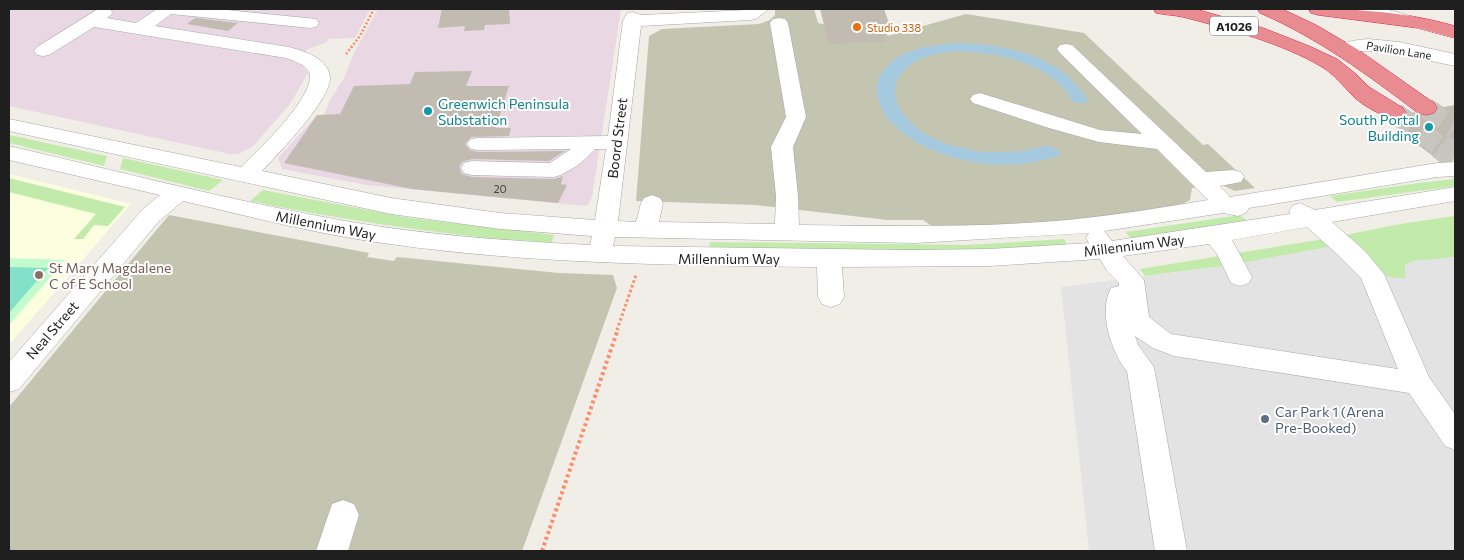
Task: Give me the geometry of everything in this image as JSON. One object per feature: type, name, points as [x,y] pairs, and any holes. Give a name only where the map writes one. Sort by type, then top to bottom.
[{"type":"highway","name":"A1026","points":[[1164,9],[1256,32],[1302,50],[1330,63],[1349,78],[1361,92],[1395,113]]},
{"type":"highway","name":"A1026","points":[[1267,9],[1285,16],[1344,50],[1426,108]]},
{"type":"highway","points":[[1318,9],[1359,10],[1419,22],[1455,32]]},
{"type":"street","points":[[43,51],[111,9]]},
{"type":"street","points":[[139,29],[168,9],[310,23]]},
{"type":"street","name":"Boord Street","points":[[601,255],[633,19],[750,16],[760,9]]},
{"type":"street","points":[[91,21],[289,53],[311,62],[318,71],[320,78],[316,92],[273,146],[245,176]]},
{"type":"street","points":[[778,23],[796,118],[782,147],[787,196],[787,232]]},
{"type":"street","name":"Pavilion Lane","points":[[1344,50],[1356,45],[1372,44],[1455,60]]},
{"type":"street","points":[[1066,49],[1226,206],[1242,209],[1294,208],[1311,217],[1359,260],[1372,274],[1418,383],[1455,437]]},
{"type":"street","points":[[980,100],[1099,136],[1161,143]]},
{"type":"street","name":"Millennium Way","points":[[9,125],[391,206],[439,214],[548,226],[605,229],[933,235],[996,233],[1150,218],[1342,185],[1437,170],[1455,169]]},
{"type":"street","points":[[472,168],[554,170],[575,158],[589,142]]},
{"type":"street","points":[[478,144],[617,142]]},
{"type":"street","name":"Millennium Way","points":[[9,153],[275,215],[386,236],[523,251],[601,255],[937,260],[1020,257],[1105,250],[1215,235],[1370,206],[1455,194]]},
{"type":"street","points":[[1200,179],[1215,180],[1233,177]]},
{"type":"street","name":"Neal Street","points":[[9,381],[150,215],[178,193]]},
{"type":"street","points":[[646,230],[652,203]]},
{"type":"street","points":[[1090,225],[1105,250],[1131,280],[1136,319],[1150,333],[1162,341],[1182,346],[1418,383]]},
{"type":"street","points":[[1215,235],[1227,250],[1240,277]]},
{"type":"street","points":[[829,258],[831,297]]},
{"type":"street","points":[[1124,273],[1119,282],[1122,343],[1129,356],[1140,367],[1171,551]]},
{"type":"street","points":[[332,551],[343,515]]},
{"type":"path","points":[[346,54],[360,36],[374,9]]},
{"type":"path","points":[[542,551],[635,280]]},
{"type":"shaded area","points":[[9,9],[370,9],[355,38],[328,39],[327,42],[304,51],[299,60],[308,73],[290,104],[252,147],[238,154],[230,154],[9,106]]},
{"type":"shaded area","points":[[378,9],[621,9],[592,197],[587,206],[367,185],[282,169],[278,158],[317,115],[324,115]]},
{"type":"shaded area","points":[[775,9],[814,9],[818,23],[884,37],[966,14],[1084,33],[1203,145],[1208,144],[1255,188],[1235,191],[1219,184],[1192,188],[1190,200],[1177,207],[1092,219],[984,226],[932,226],[923,220],[888,220],[756,205],[636,201],[649,36],[662,29],[759,24],[770,20],[775,15]]},
{"type":"shaded area","name":"St Mary Magdalene C of E School","points":[[9,174],[131,204],[9,345]]},
{"type":"shaded area","points":[[169,215],[369,253],[367,257],[394,261],[397,257],[559,273],[613,275],[617,288],[522,551],[9,551],[9,407]]},
{"type":"shaded area","name":"Car Park 1 (Arena Pre-Booked)","points":[[1333,246],[1366,254],[1387,277],[1405,279],[1405,265],[1412,261],[1455,257],[1455,551],[1089,551],[1061,287],[1232,265]]},
{"type":"green space","points":[[9,135],[107,156],[104,166],[9,143]]},
{"type":"green space","points":[[123,158],[223,180],[209,191],[120,169]]},
{"type":"green space","points":[[9,178],[125,207],[108,226],[94,225],[83,239],[74,239],[96,214],[9,192]]},
{"type":"green space","points":[[1455,179],[1455,186],[1337,202],[1330,196],[1419,183]]},
{"type":"green space","points":[[263,190],[410,218],[554,235],[551,244],[475,236],[399,227],[287,209],[250,201]]},
{"type":"green space","points":[[1240,215],[1248,222],[1131,239],[1126,232]]},
{"type":"green space","points":[[1455,216],[1455,257],[1447,258],[1406,279],[1387,277],[1345,235],[1400,224]]},
{"type":"green space","points":[[1064,239],[1068,246],[972,251],[709,250],[710,242],[968,245]]},
{"type":"green space","points":[[1324,239],[1333,246],[1232,265],[1145,276],[1140,269]]},
{"type":"green space","points":[[9,258],[65,260],[9,325]]},
{"type":"green space","points":[[9,267],[48,268],[9,313]]},
{"type":"water","points":[[961,43],[998,47],[1034,56],[1066,74],[1079,87],[1089,103],[1073,102],[1054,79],[1038,69],[1005,57],[964,51],[925,57],[909,66],[896,83],[895,95],[901,111],[914,125],[929,136],[948,144],[989,152],[1029,150],[1047,145],[1063,153],[1043,160],[1021,164],[997,165],[973,162],[927,148],[908,137],[892,123],[881,107],[877,93],[881,75],[888,66],[897,58],[909,52],[936,45]]},
{"type":"building","points":[[442,9],[509,9],[510,24],[485,25],[484,30],[464,31],[465,26],[438,28]]},
{"type":"building","name":"Studio 338","points":[[820,9],[884,9],[891,29],[885,29],[888,37],[884,37],[886,42],[829,44]]},
{"type":"building","points":[[195,18],[238,23],[228,31],[187,24]]},
{"type":"building","points":[[472,71],[466,86],[509,86],[496,128],[511,128],[509,136],[471,137],[465,144],[470,150],[478,152],[565,151],[549,161],[472,159],[462,162],[459,167],[462,174],[472,177],[554,179],[563,176],[561,184],[567,185],[558,203],[412,189],[284,163],[317,115],[340,114],[354,86],[410,84],[415,72]]},
{"type":"building","name":"South Portal Building","points":[[1455,105],[1455,156],[1437,159],[1410,139],[1416,138],[1390,119],[1403,120],[1408,114],[1414,112],[1426,117],[1436,114],[1439,108]]},
{"type":"tunnel","points":[[1426,108],[1455,128]]},
{"type":"tunnel","points":[[1395,113],[1441,147]]},
{"type":"tunnel","points":[[1440,146],[1455,157]]},
{"type":"place","name":"Studio 338","points":[[857,27]]},
{"type":"place","name":"Greenwich Peninsula Substation","points":[[428,111]]},
{"type":"place","name":"South Portal Building","points":[[1429,127]]},
{"type":"place","name":"St Mary Magdalene C of E School","points":[[39,275]]},
{"type":"place","name":"Car Park 1 (Arena Pre-Booked)","points":[[1265,419]]}]
